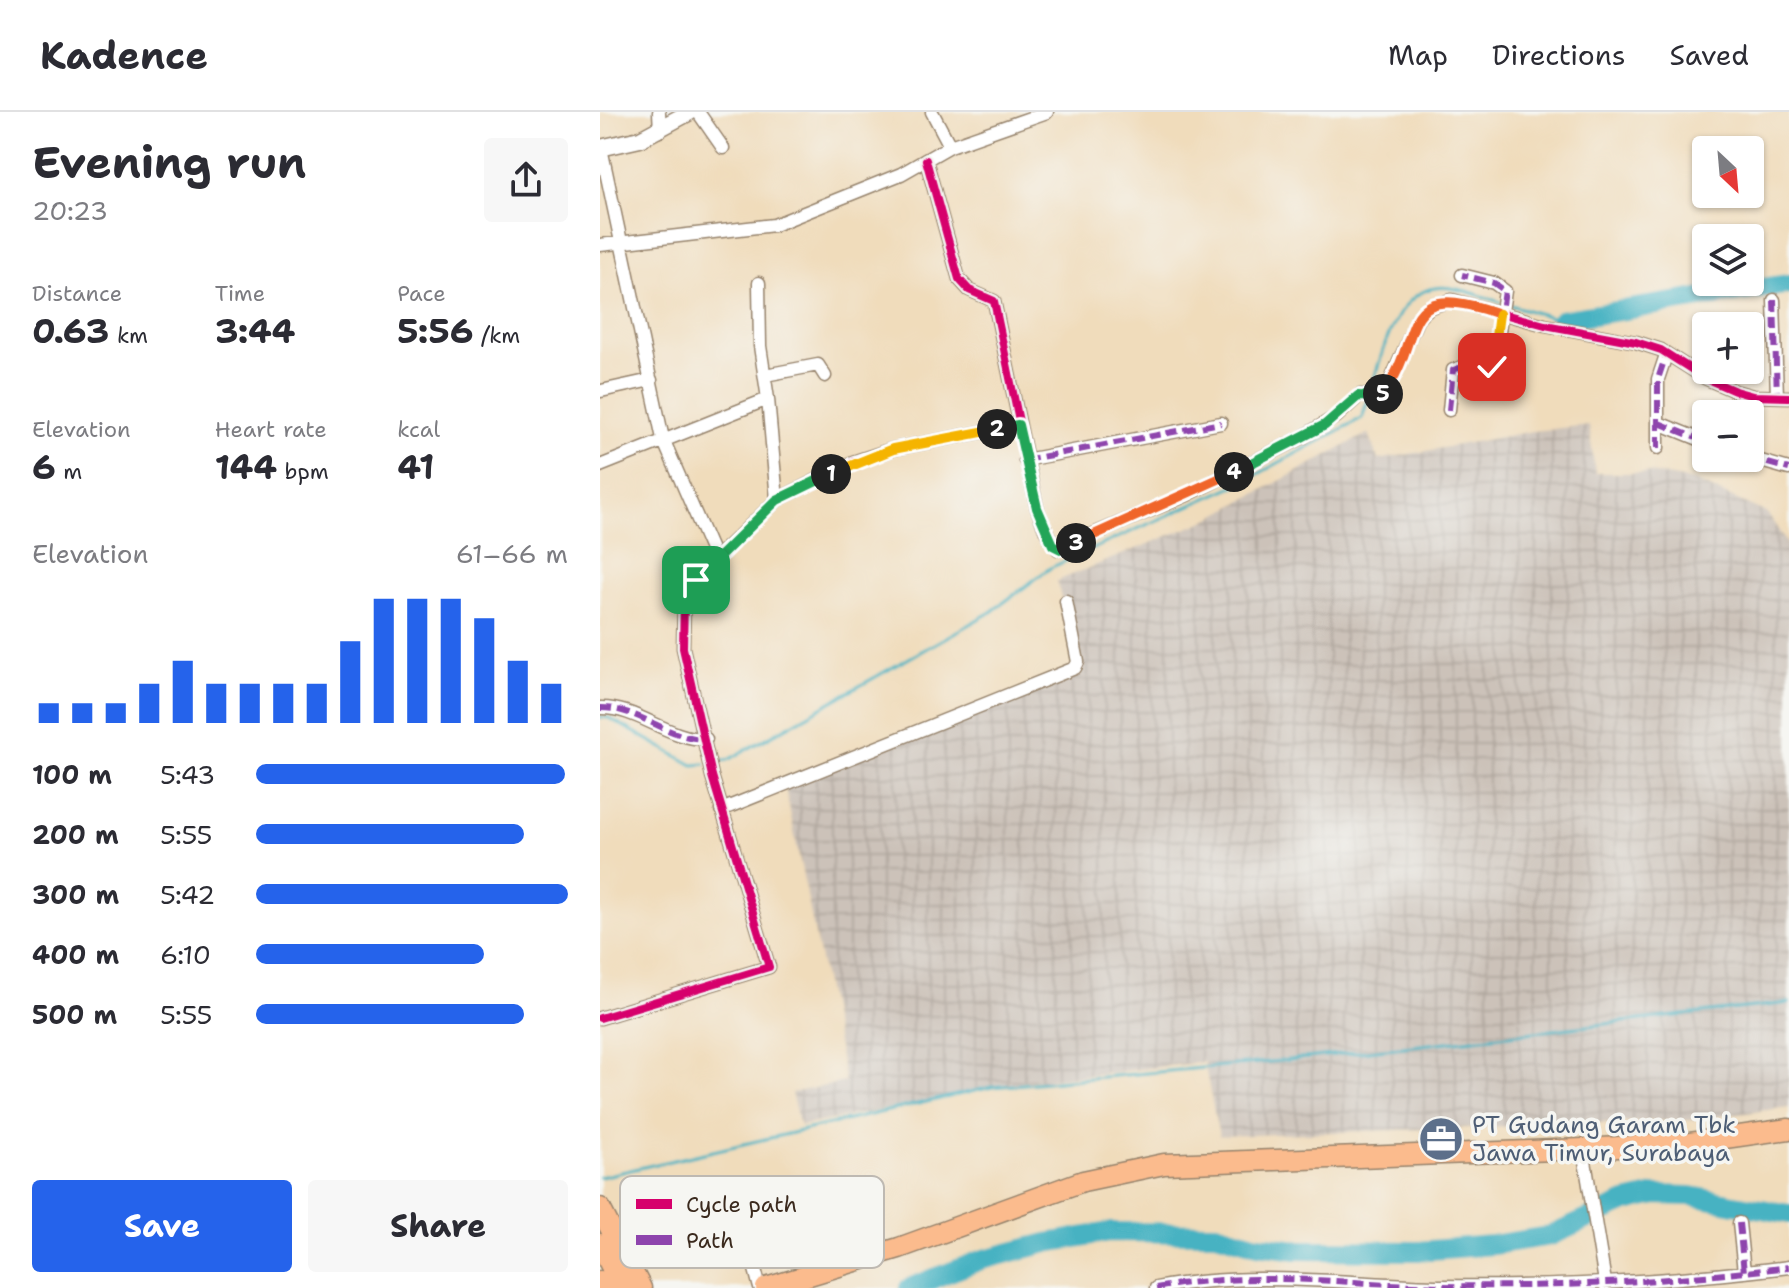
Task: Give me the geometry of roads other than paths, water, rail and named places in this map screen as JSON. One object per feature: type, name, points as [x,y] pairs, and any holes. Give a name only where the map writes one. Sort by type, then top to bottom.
[{"type":"highway","points":[[884,1253],[1083,1181],[1127,1171],[1193,1162],[1690,1143],[1789,1129]]},
{"type":"highway","points":[[600,1208],[620,1252]]},
{"type":"highway","points":[[600,1244],[620,1268]]},
{"type":"highway","points":[[620,1268],[636,1287]]},
{"type":"highway","points":[[627,1268],[636,1287]]},
{"type":"highway","points":[[766,1288],[832,1268]]},
{"type":"highway","points":[[600,1281],[604,1288]]},
{"type":"street","points":[[659,112],[660,131]]},
{"type":"street","points":[[690,112],[660,131],[601,148],[623,239],[663,439],[715,559]]},
{"type":"street","points":[[698,112],[723,148]]},
{"type":"street","points":[[932,112],[950,146]]},
{"type":"street","points":[[600,245],[623,239],[774,225],[901,174],[950,146],[1047,112]]},
{"type":"street","points":[[926,160],[959,279],[969,290],[994,301],[1025,460],[1046,531],[1053,545],[1061,549],[1187,495],[1303,437],[1363,395],[1378,397],[1387,389],[1413,324],[1430,307],[1452,300],[1502,307],[1664,353],[1735,391],[1783,397],[1774,300]]},
{"type":"street","points":[[1449,410],[1453,370],[1465,366],[1490,368],[1494,365],[1502,307],[1503,288],[1462,275]]},
{"type":"street","points":[[759,283],[760,346],[777,500]]},
{"type":"street","points":[[1658,448],[1658,379],[1664,353]]},
{"type":"street","points":[[765,375],[818,365],[825,376]]},
{"type":"street","points":[[601,391],[651,380]]},
{"type":"street","points":[[600,466],[768,399]]},
{"type":"street","points":[[1025,460],[1221,423]]},
{"type":"street","points":[[1659,423],[1692,436]]},
{"type":"street","points":[[600,1018],[769,967],[721,810],[683,648],[684,600],[696,580],[777,500],[853,462],[893,449],[1018,425]]},
{"type":"street","points":[[1764,462],[1789,469]]},
{"type":"street","points":[[721,810],[1075,668],[1078,662],[1066,601]]},
{"type":"street","points":[[600,708],[616,707],[706,746]]},
{"type":"street","points":[[1583,1149],[1605,1286]]},
{"type":"street","points":[[1735,1288],[1739,1223]]},
{"type":"street","points":[[1156,1288],[1201,1281],[1305,1285],[1605,1286],[1789,1267]]},
{"type":"street","points":[[755,1268],[760,1288]]},
{"type":"waterway","points":[[1561,320],[1789,284]]},
{"type":"waterway","points":[[1370,392],[1395,322],[1417,295],[1432,288],[1451,288],[1500,302]]},
{"type":"waterway","points":[[1507,304],[1561,320]]},
{"type":"waterway","points":[[713,762],[728,760],[991,612],[1050,568],[1245,481],[1362,418],[1368,399]]},
{"type":"waterway","points":[[600,717],[609,718],[693,765],[705,764]]},
{"type":"waterway","points":[[600,1177],[992,1087],[1280,1061],[1789,1003]]},
{"type":"waterway","points":[[909,1288],[981,1260],[1047,1243],[1110,1232],[1216,1233],[1258,1245],[1297,1250],[1418,1251],[1550,1236],[1626,1202],[1656,1195],[1691,1196],[1789,1214]]},
{"type":"place","name":"PT Gudang Garam Tbk Jawa Timur, Surabaya","points":[[1441,1139]]}]
